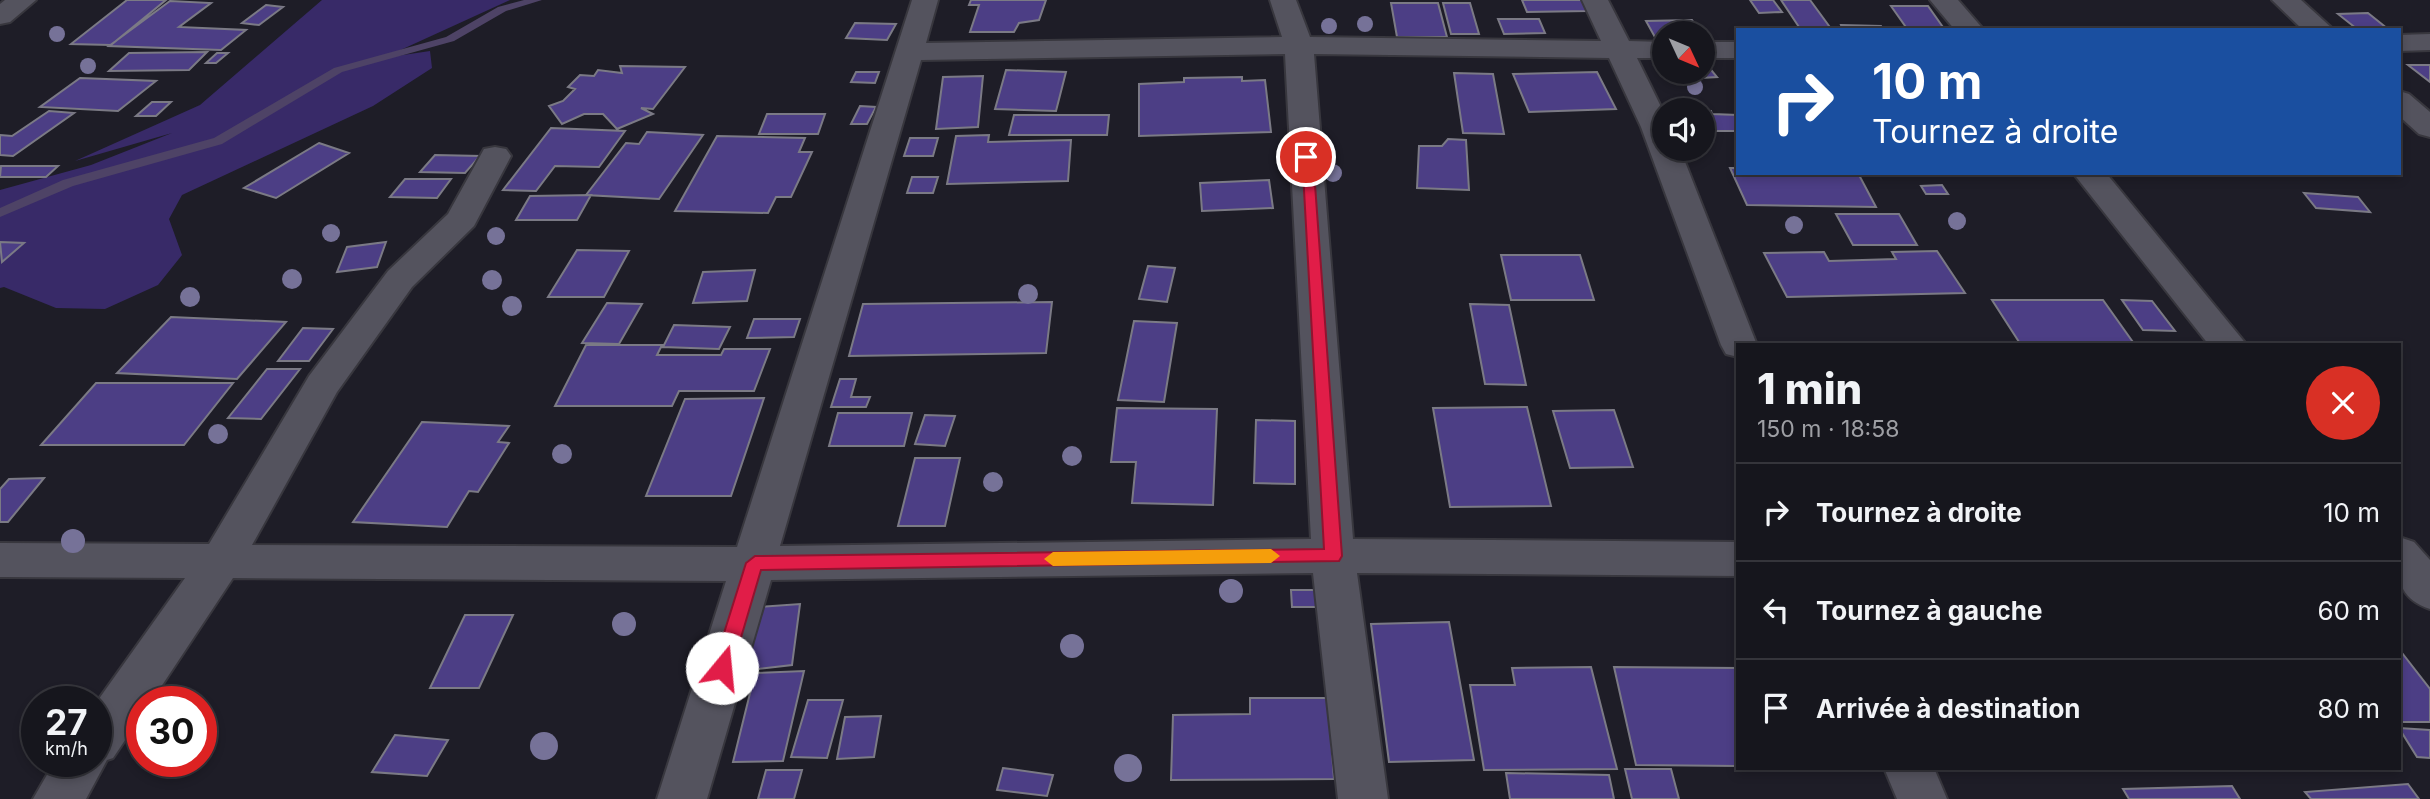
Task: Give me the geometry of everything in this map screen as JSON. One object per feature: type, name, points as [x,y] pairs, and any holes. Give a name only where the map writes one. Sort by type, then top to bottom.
[{"type":"street","points":[[0,16],[23,0]]},
{"type":"street","points":[[682,799],[925,0]]},
{"type":"street","points":[[1283,0],[1299,46],[1333,556],[1363,799]]},
{"type":"street","points":[[1595,0],[1656,127],[1737,343]]},
{"type":"street","points":[[1943,0],[1968,28]]},
{"type":"street","points":[[2285,0],[2318,28]]},
{"type":"street","points":[[2401,43],[2430,42]]},
{"type":"street","points":[[910,52],[1299,46],[1652,50]]},
{"type":"street","points":[[1715,50],[1736,50]]},
{"type":"street","points":[[2401,102],[2430,128]]},
{"type":"street","points":[[112,720],[221,561],[322,385],[400,279],[462,219],[495,156]]},
{"type":"street","points":[[2091,175],[2227,343]]},
{"type":"street","points":[[0,560],[755,563],[1333,556],[1736,559]]},
{"type":"street","points":[[1910,770],[1922,799]]},
{"type":"street","points":[[58,799],[72,777]]},
{"type":"shaded area","points":[[322,0],[510,0],[383,58],[430,51],[432,68],[373,106],[182,195],[169,219],[182,255],[158,285],[105,309],[56,308],[4,287],[0,288],[0,190],[91,165],[172,133],[75,161],[200,105]]},
{"type":"building","points":[[127,0],[166,0],[111,45],[71,44]]},
{"type":"building","points":[[971,0],[1046,0],[1039,20],[1019,23],[1014,32],[970,32],[979,5],[969,5]]},
{"type":"building","points":[[1522,0],[1582,0],[1587,11],[1527,12]]},
{"type":"building","points":[[1750,0],[1773,0],[1782,12],[1759,13]]},
{"type":"building","points":[[1781,0],[1810,0],[1831,28],[1800,28]]},
{"type":"building","points":[[170,1],[211,3],[179,27],[246,30],[221,50],[109,46]]},
{"type":"building","points":[[1391,3],[1438,3],[1447,37],[1397,37]]},
{"type":"building","points":[[1443,3],[1470,3],[1479,34],[1451,34]]},
{"type":"building","points":[[266,5],[283,7],[259,25],[242,23]]},
{"type":"building","points":[[1891,6],[1928,6],[1944,28],[1907,28]]},
{"type":"building","points":[[2368,13],[2387,28],[2356,28],[2338,14]]},
{"type":"building","points":[[1498,19],[1539,19],[1545,33],[1504,34]]},
{"type":"building","points":[[1692,20],[1693,21],[1652,21],[1652,32],[1646,21]]},
{"type":"building","points":[[855,23],[896,24],[887,40],[846,38]]},
{"type":"building","points":[[1841,25],[1882,28],[1842,28]]},
{"type":"building","points":[[207,52],[189,70],[109,71],[129,53]]},
{"type":"building","points":[[217,53],[228,53],[216,63],[206,63]]},
{"type":"building","points":[[2408,65],[2430,65],[2430,82]]},
{"type":"building","points":[[620,66],[685,67],[653,109],[641,108],[653,114],[617,129],[603,114],[584,114],[562,124],[549,106],[563,101],[575,89],[568,87],[580,75],[594,76],[598,70],[622,73]]},
{"type":"building","points":[[1006,70],[1066,72],[1056,111],[995,109]]},
{"type":"building","points":[[856,72],[879,72],[875,83],[851,82]]},
{"type":"building","points":[[1597,72],[1616,109],[1529,112],[1513,74]]},
{"type":"building","points":[[1454,73],[1493,74],[1504,134],[1463,133]]},
{"type":"building","points":[[983,76],[978,127],[936,129],[943,77]]},
{"type":"building","points":[[1242,77],[1242,81],[1265,80],[1271,132],[1139,136],[1139,84],[1184,82],[1184,78]]},
{"type":"building","points":[[80,78],[156,81],[118,111],[40,107]]},
{"type":"building","points":[[152,102],[171,102],[156,116],[136,116]]},
{"type":"building","points":[[860,106],[876,107],[867,124],[851,124]]},
{"type":"building","points":[[49,111],[74,113],[13,156],[0,155],[0,135],[12,136]]},
{"type":"building","points":[[767,114],[825,114],[818,134],[759,134]]},
{"type":"building","points":[[1715,114],[1736,115],[1736,131],[1715,131]]},
{"type":"building","points":[[1014,115],[1109,115],[1107,135],[1009,135]]},
{"type":"building","points":[[551,128],[625,131],[599,167],[555,166],[536,191],[503,190]]},
{"type":"building","points":[[647,132],[703,135],[659,199],[586,195],[626,143],[639,144]]},
{"type":"building","points":[[989,135],[988,142],[1071,140],[1068,181],[947,184],[956,136]]},
{"type":"building","points":[[717,136],[805,138],[799,152],[812,152],[791,197],[776,197],[768,213],[675,211]]},
{"type":"building","points":[[910,138],[938,138],[933,156],[904,156]]},
{"type":"building","points":[[1448,139],[1466,140],[1469,190],[1417,188],[1419,146],[1442,146]]},
{"type":"building","points":[[319,143],[349,153],[276,198],[244,188]]},
{"type":"building","points":[[435,155],[480,156],[465,173],[420,172]]},
{"type":"building","points":[[1,166],[58,166],[46,177],[0,177]]},
{"type":"building","points":[[1730,168],[1736,168],[1736,175],[1859,175],[1876,207],[1747,205]]},
{"type":"building","points":[[912,177],[938,177],[933,193],[907,193]]},
{"type":"building","points":[[405,179],[451,179],[437,198],[390,197]]},
{"type":"building","points":[[1269,180],[1273,208],[1202,211],[1200,183]]},
{"type":"building","points":[[1942,185],[1948,194],[1926,194],[1921,186]]},
{"type":"building","points":[[2304,193],[2358,197],[2370,212],[2316,208]]},
{"type":"building","points":[[591,195],[577,220],[516,220],[530,196]]},
{"type":"building","points":[[1836,214],[1899,214],[1917,245],[1853,245]]},
{"type":"building","points":[[0,242],[24,243],[2,262]]},
{"type":"building","points":[[386,242],[377,267],[337,272],[347,247]]},
{"type":"building","points":[[577,250],[629,251],[604,297],[548,297]]},
{"type":"building","points":[[1937,251],[1965,293],[1787,297],[1764,253],[1824,252],[1829,261],[1896,259],[1892,252]]},
{"type":"building","points":[[1501,255],[1580,255],[1594,300],[1511,300]]},
{"type":"building","points":[[1148,266],[1175,268],[1167,302],[1139,299]]},
{"type":"building","points":[[755,270],[747,301],[693,303],[703,272]]},
{"type":"building","points":[[1992,300],[2103,300],[2134,343],[2020,343]]},
{"type":"building","points":[[2122,300],[2152,301],[2175,331],[2143,330]]},
{"type":"building","points":[[1052,302],[1046,353],[849,356],[863,304]]},
{"type":"building","points":[[607,303],[642,304],[619,344],[582,343]]},
{"type":"building","points":[[1470,304],[1509,305],[1526,385],[1485,384]]},
{"type":"building","points":[[171,317],[286,322],[237,379],[117,373]]},
{"type":"building","points":[[754,319],[800,319],[794,337],[747,338]]},
{"type":"building","points":[[1134,321],[1177,323],[1164,402],[1118,400]]},
{"type":"building","points":[[674,325],[730,327],[719,349],[663,347]]},
{"type":"building","points":[[303,328],[333,329],[309,361],[278,361]]},
{"type":"building","points":[[586,345],[662,345],[657,355],[721,355],[724,349],[770,349],[754,391],[679,391],[672,406],[555,406]]},
{"type":"building","points":[[267,369],[300,369],[261,419],[228,418]]},
{"type":"building","points":[[840,379],[856,379],[851,397],[870,397],[866,407],[831,407]]},
{"type":"building","points":[[96,383],[233,383],[184,445],[41,445]]},
{"type":"building","points":[[764,398],[731,496],[646,496],[685,399]]},
{"type":"building","points":[[1527,407],[1551,506],[1450,507],[1433,408]]},
{"type":"building","points":[[1117,408],[1217,409],[1213,505],[1132,503],[1136,462],[1111,462]]},
{"type":"building","points":[[1614,410],[1633,467],[1570,468],[1553,411]]},
{"type":"building","points":[[838,413],[912,413],[904,446],[829,446]]},
{"type":"building","points":[[925,415],[955,416],[945,446],[915,444]]},
{"type":"building","points":[[1256,420],[1295,421],[1295,484],[1254,483]]},
{"type":"building","points":[[422,422],[509,426],[498,442],[509,443],[478,492],[469,491],[447,527],[353,522]]},
{"type":"building","points":[[915,458],[960,458],[945,526],[898,526]]},
{"type":"building","points":[[44,478],[8,522],[0,522],[0,489],[9,479]]},
{"type":"building","points":[[1291,590],[1320,590],[1321,607],[1292,607]]},
{"type":"building","points":[[800,604],[792,665],[748,670],[759,607]]},
{"type":"building","points":[[465,615],[513,615],[479,688],[430,688]]},
{"type":"building","points":[[1449,622],[1474,760],[1389,762],[1371,624]]},
{"type":"building","points":[[2401,652],[2430,689],[2430,722],[2401,722]]},
{"type":"building","points":[[1591,667],[1617,769],[1484,770],[1470,685],[1515,685],[1512,668]]},
{"type":"building","points":[[1614,667],[1736,668],[1736,766],[1636,765]]},
{"type":"building","points":[[804,671],[783,761],[733,762],[755,673]]},
{"type":"building","points":[[1250,698],[1328,698],[1334,779],[1171,780],[1173,715],[1250,714]]},
{"type":"building","points":[[808,700],[843,700],[827,758],[791,757]]},
{"type":"building","points":[[881,716],[874,757],[837,759],[845,717]]},
{"type":"building","points":[[2401,728],[2430,730],[2430,758],[2417,757]]},
{"type":"building","points":[[395,735],[448,740],[427,776],[372,772]]},
{"type":"building","points":[[1003,768],[1053,775],[1047,796],[997,790]]},
{"type":"building","points":[[1625,769],[1671,769],[1679,799],[1632,799]]},
{"type":"building","points":[[766,770],[802,770],[794,799],[758,799]]},
{"type":"building","points":[[1506,773],[1609,775],[1614,799],[1510,799]]},
{"type":"building","points":[[2408,784],[2419,799],[2311,799],[2305,792]]},
{"type":"building","points":[[2232,786],[2240,799],[2129,799],[2123,789]]},
{"type":"waterway","points":[[0,213],[68,183],[218,141],[338,70],[450,39],[502,9],[537,0]]},
{"type":"slow traffic","points":[[1053,559],[1271,556]]},
{"type":"route","points":[[722,668],[755,563],[1333,556],[1306,157]]}]
